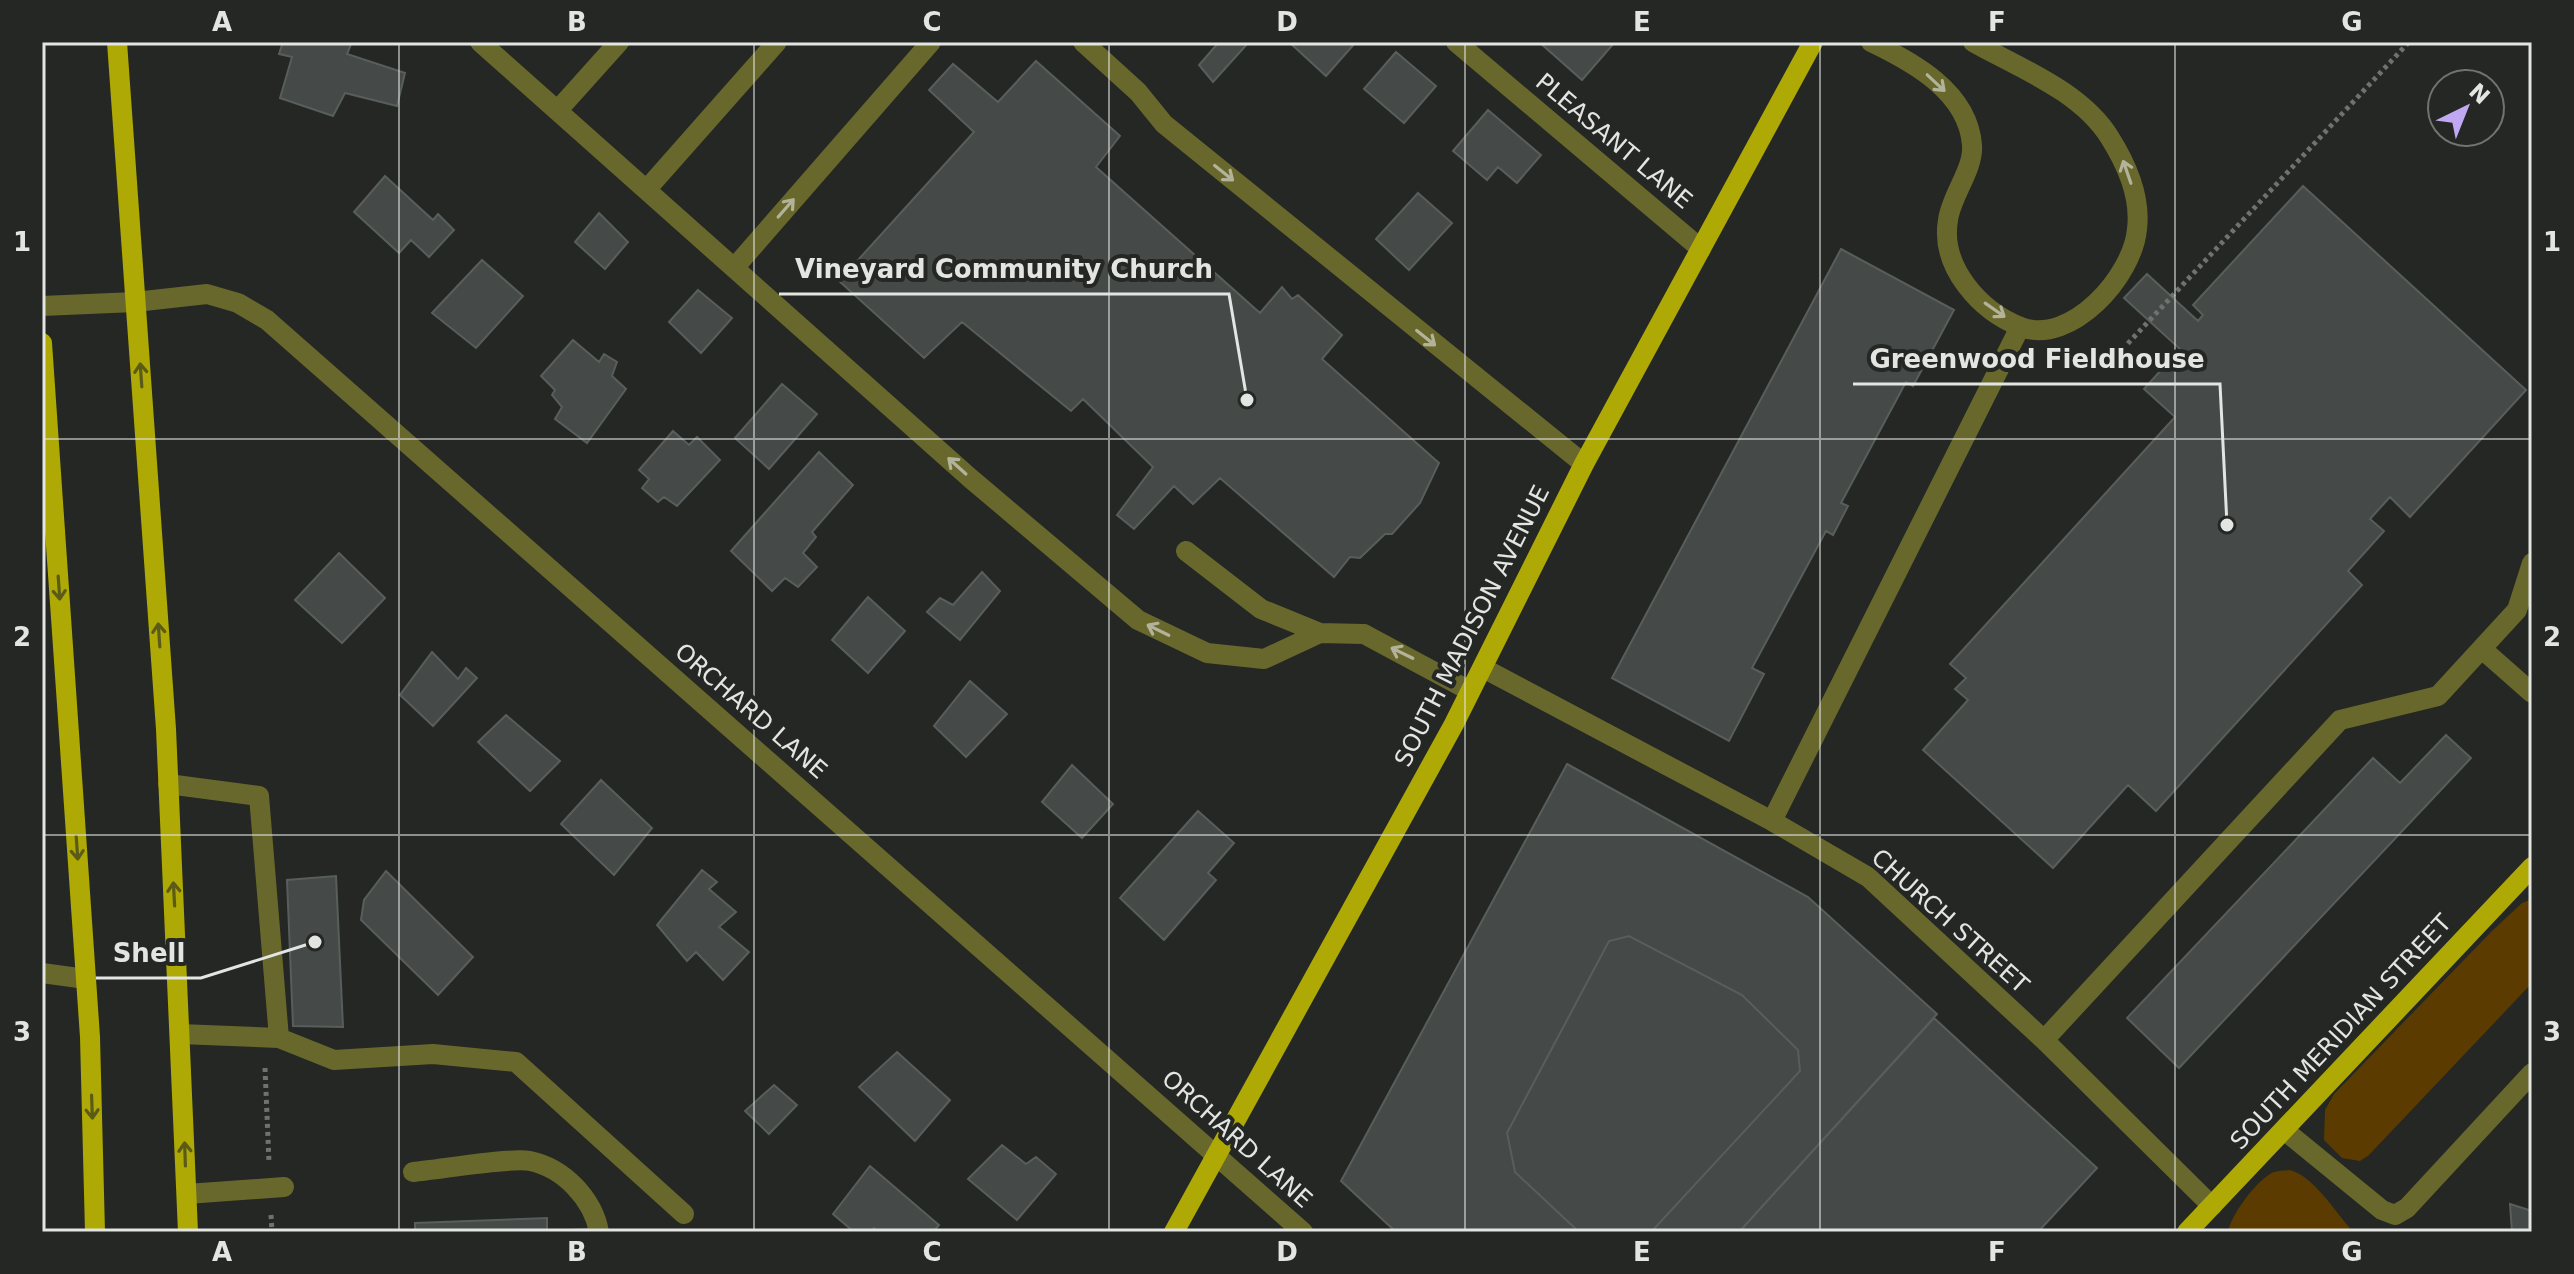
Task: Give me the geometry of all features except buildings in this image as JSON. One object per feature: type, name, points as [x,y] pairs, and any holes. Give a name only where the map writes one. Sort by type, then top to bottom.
[{"type":"main road","points":[[117,42],[168,784],[188,1232]]},
{"type":"main road","name":"SOUTH MADISON AVENUE","points":[[1174,1232],[1483,668],[1584,464],[1813,42]]},
{"type":"main road","points":[[42,343],[86,979],[95,1232]]},
{"type":"main road","name":"SOUTH MERIDIAN STREET","points":[[2187,1232],[2532,867]]},
{"type":"street","points":[[480,42],[970,478],[1138,620],[1207,653],[1264,659],[1320,633]]},
{"type":"street","points":[[558,110],[619,42]]},
{"type":"street","points":[[647,189],[777,42]]},
{"type":"street","points":[[735,267],[931,42]]},
{"type":"street","points":[[1083,42],[1138,92],[1164,124],[1584,464]]},
{"type":"street","name":"PLEASANT LANE","points":[[1456,42],[1701,249]]},
{"type":"street","points":[[1871,42],[1915,64],[1946,92],[1965,120],[1973,148],[1948,219],[1954,268],[1971,291],[1991,309],[2020,327],[2042,332],[2065,326],[2089,310],[2109,289],[2138,232],[2137,205],[2126,166],[2108,134],[2052,85],[1973,42]]},
{"type":"street","name":"ORCHARD LANE","points":[[42,306],[135,302],[207,294],[238,303],[267,320],[1303,1232]]},
{"type":"street","points":[[1772,821],[2020,327]]},
{"type":"street","points":[[1186,551],[1261,609],[1320,633],[1364,634],[1470,691]]},
{"type":"street","points":[[2044,1040],[2340,720],[2438,696],[2517,610],[2532,563]]},
{"type":"street","points":[[2482,649],[2532,693]]},
{"type":"street","name":"CHURCH STREET","points":[[1483,668],[1772,821],[1868,877],[2044,1040],[2212,1206]]},
{"type":"street","points":[[168,784],[259,796],[279,1038]]},
{"type":"street","points":[[42,973],[86,979]]},
{"type":"street","points":[[180,1034],[279,1038],[334,1060],[433,1054],[516,1062],[684,1214]]},
{"type":"street","points":[[2284,1130],[2382,1210],[2395,1215],[2407,1208],[2532,1073]]},
{"type":"street","points":[[413,1172],[529,1160],[570,1179],[597,1219],[599,1232]]},
{"type":"street","points":[[187,1194],[284,1187]]},
{"type":"path","points":[[2106,367],[2409,42]]},
{"type":"shaded area","points":[[2532,899],[2532,983],[2369,1155],[2360,1161],[2342,1158],[2324,1140],[2325,1110],[2334,1094],[2493,930],[2522,903]]},
{"type":"shaded area","points":[[2277,1171],[2299,1173],[2323,1194],[2350,1228],[2348,1232],[2228,1232],[2244,1200],[2264,1178]]},
{"type":"place","name":"Vineyard Community Church","points":[[1247,400]]},
{"type":"place","name":"Greenwood Fieldhouse","points":[[2227,525]]},
{"type":"place","name":"Shell","points":[[315,942]]}]
